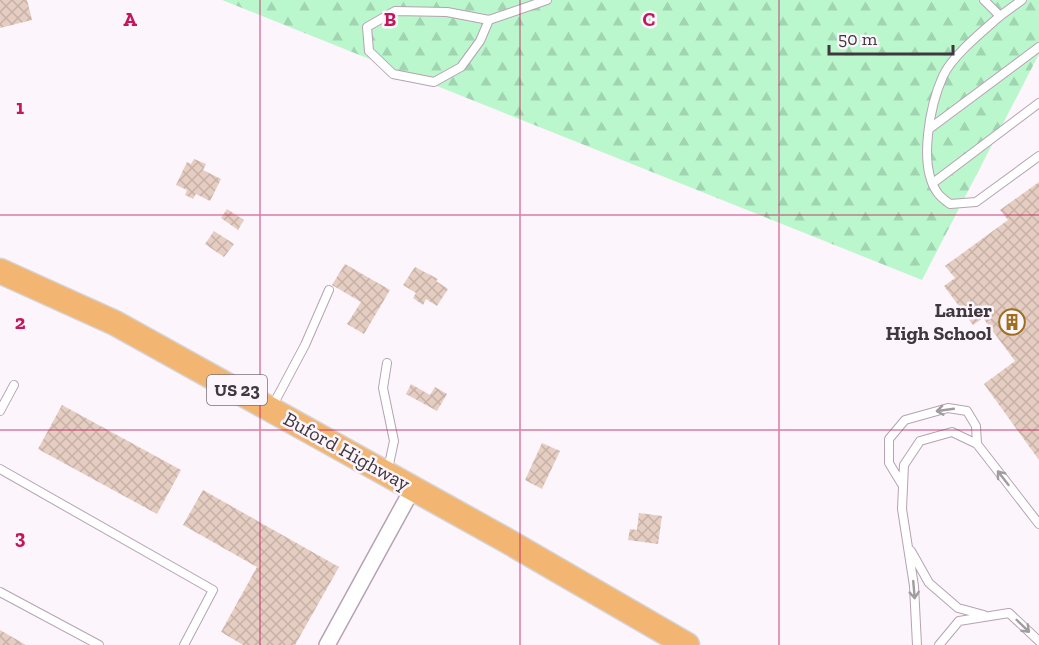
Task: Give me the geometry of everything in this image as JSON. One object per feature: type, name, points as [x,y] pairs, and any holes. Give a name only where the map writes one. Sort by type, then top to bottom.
[{"type":"main road","name":"Buford Highway","points":[[0,271],[115,323],[504,538],[687,645]]},
{"type":"street","points":[[327,645],[412,488]]},
{"type":"lane","points":[[489,20],[480,41],[461,67],[434,82],[393,75],[369,51],[367,27],[395,11],[447,12],[489,20],[547,0]]},
{"type":"lane","points":[[984,0],[1000,16]]},
{"type":"lane","points":[[1022,0],[970,42],[944,75],[929,121],[928,171],[937,193],[950,204],[976,202],[1039,156]]},
{"type":"lane","points":[[929,129],[1039,47]]},
{"type":"lane","points":[[933,183],[1039,104]]},
{"type":"lane","points":[[271,409],[306,345],[329,290]]},
{"type":"lane","points":[[387,363],[383,388],[394,441],[387,474]]},
{"type":"lane","points":[[0,411],[14,385]]},
{"type":"lane","points":[[903,486],[889,463],[889,439],[905,420],[948,408],[967,411],[976,426],[977,444]]},
{"type":"lane","points":[[917,645],[914,586],[902,508],[904,465],[920,441],[952,432],[977,444],[1039,524]]},
{"type":"lane","points":[[0,469],[213,590],[184,645]]},
{"type":"lane","points":[[907,545],[929,584],[958,608],[987,616]]},
{"type":"lane","points":[[0,592],[99,645]]},
{"type":"lane","points":[[939,645],[958,621],[1009,613],[1039,641]]},
{"type":"green space","points":[[222,0],[1039,0],[1039,54],[922,280]]},
{"type":"building","points":[[0,0],[27,0],[32,20],[0,28]]},
{"type":"building","points":[[194,159],[206,164],[203,170],[221,179],[210,201],[196,194],[193,199],[185,195],[187,190],[176,185],[187,162],[191,164]]},
{"type":"building","name":"Lanier High School","points":[[1039,182],[1039,460],[984,384],[1015,361],[983,318],[973,325],[944,286],[955,278],[945,266],[1008,220],[1000,210]]},
{"type":"building","points":[[227,209],[244,220],[238,230],[221,218]]},
{"type":"building","points":[[214,231],[234,244],[224,257],[205,244]]},
{"type":"building","points":[[345,264],[390,290],[364,334],[347,324],[361,302],[332,285]]},
{"type":"building","points":[[415,267],[438,279],[436,281],[448,289],[437,306],[426,299],[423,305],[413,298],[416,293],[403,285]]},
{"type":"building","points":[[411,384],[430,395],[435,387],[447,394],[437,411],[406,394]]},
{"type":"building","points":[[62,405],[181,470],[157,514],[38,449]]},
{"type":"building","points":[[542,443],[560,451],[542,489],[525,480]]},
{"type":"building","points":[[203,490],[339,567],[295,645],[243,645],[221,632],[257,567],[183,525]]},
{"type":"building","points":[[639,513],[662,516],[658,544],[628,540],[630,529],[637,530]]},
{"type":"building","points":[[0,630],[26,645],[0,645]]},
{"type":"place","name":"Lanier High School","points":[[1012,322]]}]
